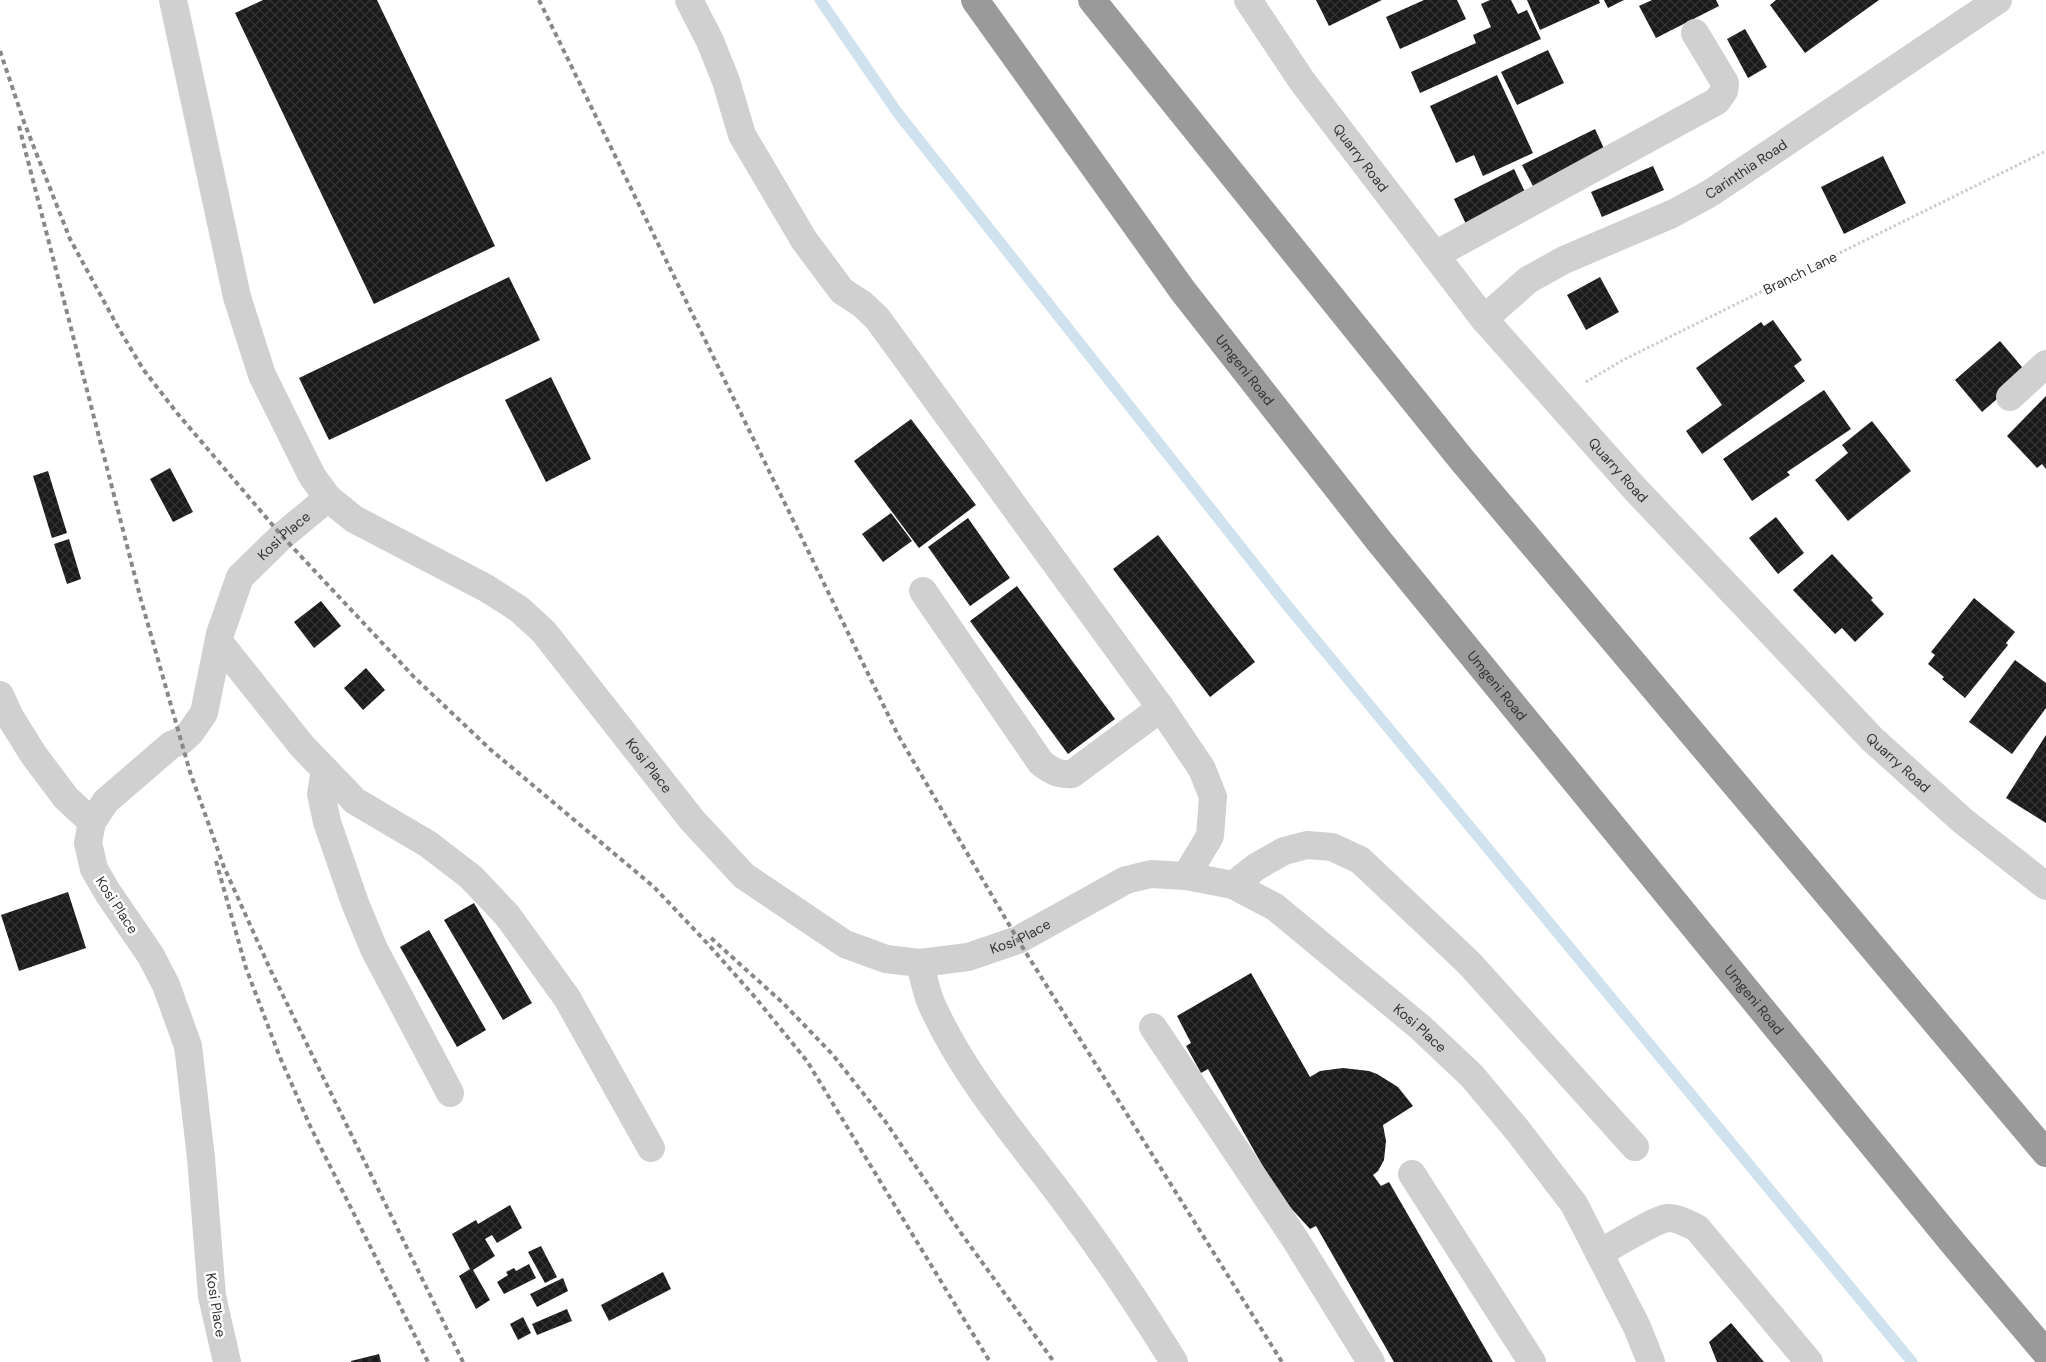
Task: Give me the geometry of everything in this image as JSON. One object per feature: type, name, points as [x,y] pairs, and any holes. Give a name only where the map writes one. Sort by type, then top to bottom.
[{"type":"highway","name":"Umgeni Road","points":[[975,0],[1183,291],[1379,541],[1953,1243],[2046,1353]]},
{"type":"highway","points":[[1092,0],[1462,460],[2046,1154]]},
{"type":"street","name":"Kosi Place","points":[[173,0],[238,297],[262,375],[312,476],[328,498],[354,519],[486,588],[519,609],[544,632],[692,820],[744,876],[845,944],[886,959],[920,963],[968,957],[1018,940],[1126,880],[1151,874],[1186,876],[1233,885],[1274,907],[1420,1027],[1472,1076],[1518,1131],[1574,1204],[1637,1327],[1651,1362]]},
{"type":"street","points":[[689,0],[710,41],[726,80],[742,135],[804,240],[842,291],[862,304],[878,318],[1161,708],[1202,769],[1213,797],[1210,836],[1186,876]]},
{"type":"street","name":"Quarry Road","points":[[1248,0],[1302,81],[1484,319],[1636,490],[1872,739],[1963,821],[2046,886]]},
{"type":"street","name":"Carinthia Road","points":[[1484,319],[1528,280],[1564,260],[1672,214],[1709,194],[1998,0]]},
{"type":"street","points":[[1434,255],[1718,101],[1724,91],[1725,83],[1695,33]]},
{"type":"street","points":[[2010,397],[2046,364]]},
{"type":"street","name":"Kosi Place","points":[[227,1362],[212,1296],[201,1158],[188,1046],[166,985],[151,956],[94,869],[88,843],[92,822],[106,801],[171,745],[181,741],[190,733],[204,713],[219,642],[240,577],[282,536],[328,498]]},
{"type":"street","points":[[923,591],[1041,763],[1052,772],[1062,775],[1072,774],[1161,708]]},
{"type":"street","points":[[219,642],[302,746],[354,800],[391,824],[428,844],[471,876],[507,915],[566,998],[651,1148]]},
{"type":"street","points":[[0,695],[10,717],[33,754],[66,798],[92,822]]},
{"type":"street","points":[[325,770],[321,794],[325,813],[355,903],[374,949],[450,1093]]},
{"type":"street","points":[[1233,885],[1256,867],[1284,851],[1306,846],[1332,847],[1360,860],[1469,964],[1635,1147]]},
{"type":"street","points":[[920,963],[930,1002],[988,1102],[1066,1202],[1146,1316],[1174,1362]]},
{"type":"street","points":[[1153,1027],[1295,1239],[1371,1362]]},
{"type":"street","points":[[1412,1174],[1532,1362]]},
{"type":"street","points":[[1599,1253],[1668,1218],[1681,1220],[1697,1228],[1809,1362]]},
{"type":"path","name":"Branch Lane","points":[[1557,400],[1623,360],[2046,152]]},
{"type":"building","points":[[263,0],[377,0],[495,246],[374,304],[235,13]]},
{"type":"building","points":[[1316,0],[1382,0],[1329,26]]},
{"type":"building","points":[[1424,0],[1457,0],[1466,19],[1400,49],[1386,17]]},
{"type":"building","points":[[1490,0],[1511,0],[1518,14],[1527,10],[1541,39],[1420,93],[1411,72],[1476,43],[1473,35],[1491,27],[1481,4]]},
{"type":"building","points":[[1527,0],[1599,0],[1600,3],[1540,30]]},
{"type":"building","points":[[1604,0],[1624,0],[1608,8]]},
{"type":"building","points":[[1652,0],[1716,0],[1719,6],[1656,38],[1639,6]]},
{"type":"building","points":[[1776,0],[1879,0],[1805,53],[1770,5]]},
{"type":"building","points":[[1745,29],[1767,67],[1748,78],[1727,39]]},
{"type":"building","points":[[1548,50],[1564,83],[1517,105],[1501,72]]},
{"type":"building","points":[[1497,75],[1533,153],[1483,176],[1474,155],[1456,163],[1430,106]]},
{"type":"building","points":[[1595,129],[1607,155],[1535,190],[1522,165]]},
{"type":"building","points":[[1883,156],[1906,203],[1844,234],[1821,187]]},
{"type":"building","points":[[1653,166],[1664,190],[1602,217],[1591,192]]},
{"type":"building","points":[[1514,169],[1526,194],[1466,224],[1454,199]]},
{"type":"building","points":[[509,277],[540,340],[329,440],[299,378]]},
{"type":"building","points":[[1600,277],[1619,312],[1586,330],[1567,295]]},
{"type":"building","points":[[1773,320],[1802,360],[1794,366],[1805,381],[1702,454],[1686,431],[1722,405],[1696,368],[1761,322],[1764,326]]},
{"type":"building","points":[[2000,341],[2027,373],[1982,412],[1955,380]]},
{"type":"building","points":[[551,377],[591,459],[546,482],[505,400]]},
{"type":"building","points":[[1824,390],[1851,429],[1787,472],[1790,475],[1752,501],[1723,459]]},
{"type":"building","points":[[2046,396],[2046,469],[2042,464],[2037,468],[2007,436]]},
{"type":"building","points":[[911,419],[976,505],[919,548],[854,461]]},
{"type":"building","points":[[1872,421],[1911,471],[1848,521],[1815,480],[1848,453],[1842,445]]},
{"type":"building","points":[[170,468],[193,512],[173,522],[150,479]]},
{"type":"building","points":[[48,471],[67,533],[52,538],[33,476]]},
{"type":"building","points":[[891,513],[912,541],[883,562],[862,534]]},
{"type":"building","points":[[1776,517],[1804,553],[1778,574],[1749,538]]},
{"type":"building","points":[[968,518],[1010,578],[970,606],[928,547]]},
{"type":"building","points":[[1158,535],[1255,662],[1210,697],[1113,569]]},
{"type":"building","points":[[69,539],[81,579],[67,584],[54,544]]},
{"type":"building","points":[[1832,554],[1873,598],[1871,600],[1884,614],[1855,642],[1842,628],[1835,634],[1793,590]]},
{"type":"building","points":[[1017,586],[1115,719],[1068,754],[970,621]]},
{"type":"building","points":[[1974,598],[2015,632],[2006,643],[2008,645],[1965,698],[1942,679],[1944,677],[1928,664],[1935,655],[1931,652]]},
{"type":"building","points":[[321,601],[341,626],[314,648],[294,622]]},
{"type":"building","points":[[2015,660],[2046,683],[2046,708],[2012,754],[1969,722]]},
{"type":"building","points":[[366,668],[385,690],[363,710],[344,688]]},
{"type":"building","points":[[2046,735],[2046,823],[2006,798]]},
{"type":"building","points":[[68,892],[86,948],[19,971],[1,915]]},
{"type":"building","points":[[474,903],[532,1003],[503,1020],[444,920]]},
{"type":"building","points":[[429,930],[486,1030],[457,1047],[400,947]]},
{"type":"building","points":[[1251,973],[1310,1077],[1320,1071],[1343,1068],[1369,1071],[1398,1087],[1413,1106],[1383,1125],[1386,1141],[1384,1160],[1378,1171],[1373,1175],[1381,1186],[1389,1182],[1493,1362],[1394,1362],[1316,1226],[1310,1229],[1279,1195],[1208,1069],[1201,1073],[1186,1046],[1191,1043],[1177,1016]]},
{"type":"building","points":[[510,1205],[522,1228],[497,1243],[492,1235],[485,1239],[495,1256],[473,1270],[490,1300],[476,1309],[459,1276],[470,1269],[452,1234],[476,1220],[478,1224]]},
{"type":"building","points":[[541,1246],[557,1277],[545,1283],[528,1252]]},
{"type":"building","points":[[529,1264],[536,1278],[504,1294],[497,1282],[508,1275],[506,1272],[514,1268],[516,1271]]},
{"type":"building","points":[[663,1272],[671,1289],[609,1321],[601,1305]]},
{"type":"building","points":[[563,1278],[568,1291],[537,1307],[530,1294]]},
{"type":"building","points":[[567,1309],[572,1321],[537,1335],[532,1324]]},
{"type":"building","points":[[523,1317],[531,1333],[518,1340],[510,1324]]},
{"type":"building","points":[[1731,1323],[1764,1362],[1717,1362],[1709,1342]]},
{"type":"building","points":[[379,1354],[381,1362],[351,1362],[351,1361]]},
{"type":"waterway","points":[[820,0],[897,112],[1286,604],[1912,1362]]},
{"type":"railway","points":[[539,0],[898,735],[1018,940],[1282,1362]]},
{"type":"railway","points":[[0,51],[24,122],[70,239],[143,369],[177,413],[282,536],[415,678],[491,750],[654,887],[754,996],[807,1061],[990,1362]]},
{"type":"railway","points":[[19,126],[141,600],[190,772],[224,867],[270,969],[463,1362]]},
{"type":"railway","points":[[216,861],[246,968],[279,1055],[311,1128],[428,1362]]},
{"type":"railway","points":[[711,938],[784,1004],[833,1055],[885,1121],[961,1233],[1054,1362]]}]
